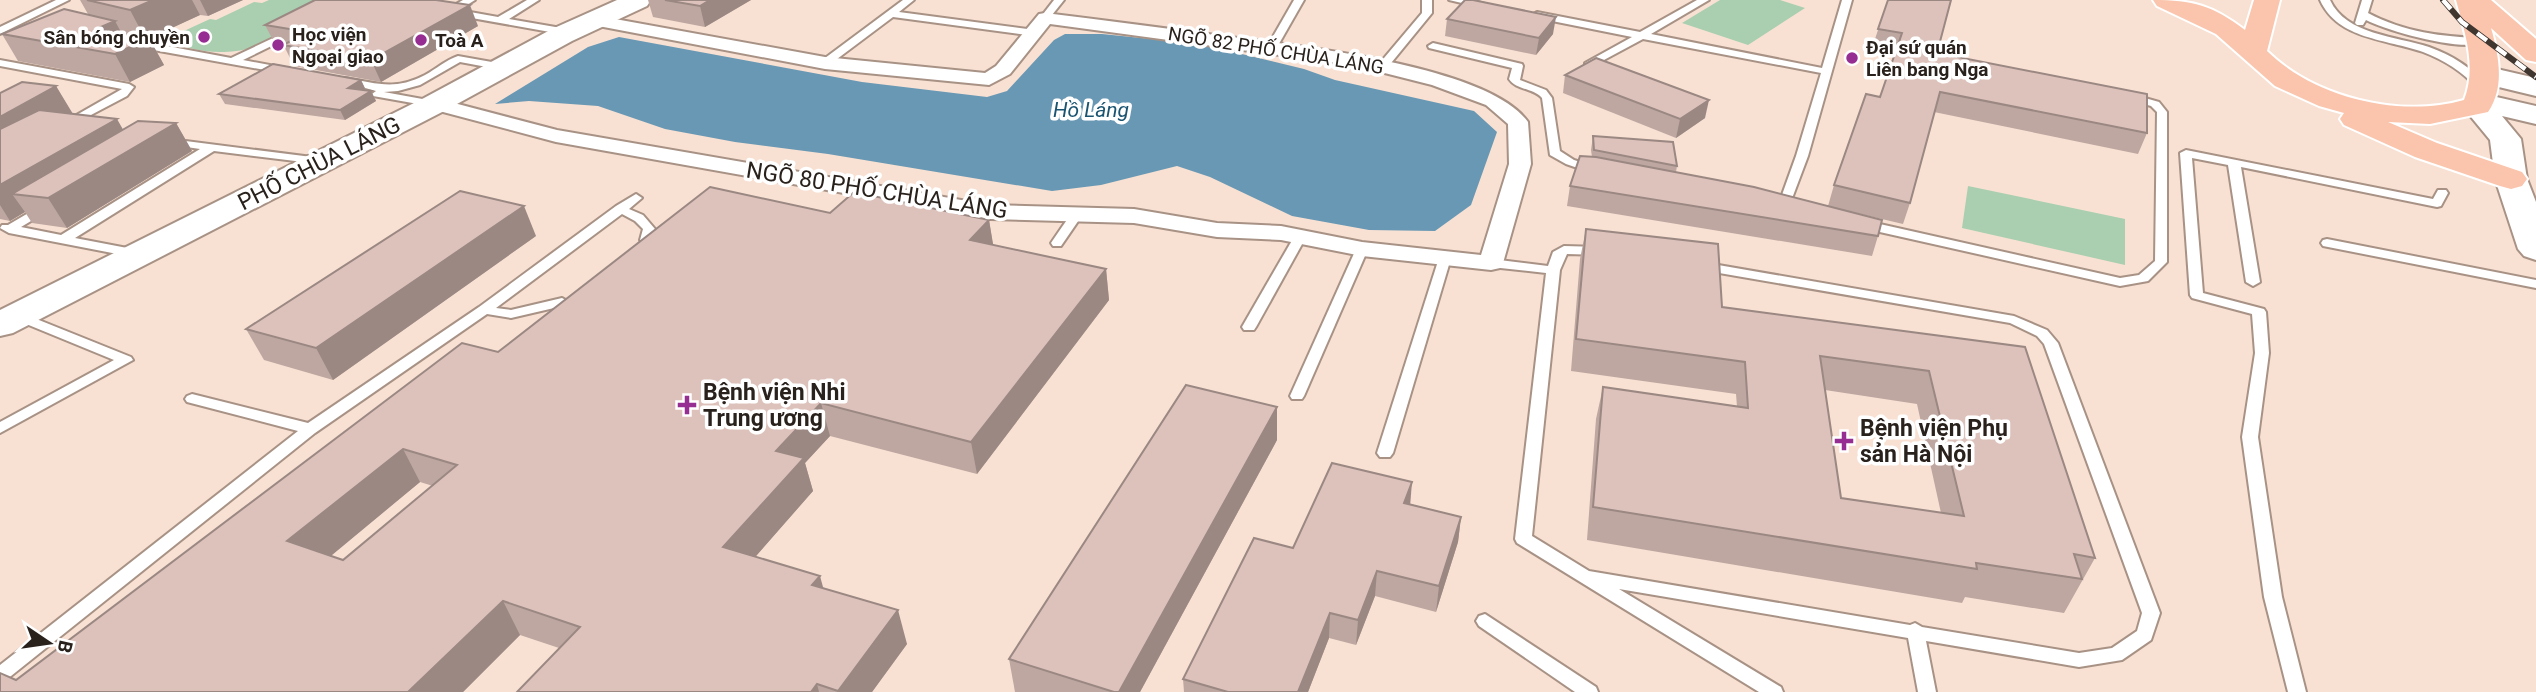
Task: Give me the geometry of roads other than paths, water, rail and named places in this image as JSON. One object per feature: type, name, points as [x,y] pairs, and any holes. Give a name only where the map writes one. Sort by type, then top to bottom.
[{"type":"main road","points":[[2166,0],[2213,21],[2253,51],[2263,65],[2382,132],[2459,162],[2524,176]]},
{"type":"main road","points":[[2209,0],[2233,0]]},
{"type":"main road","points":[[2253,51],[2267,0]]},
{"type":"main road","points":[[2315,93],[2365,107],[2428,116],[2458,113],[2481,93],[2482,41],[2472,0]]},
{"type":"main road","points":[[2472,0],[2536,54]]},
{"type":"street","name":"PHỐ CHÙA LÁNG","points":[[9,321],[435,104],[567,32],[638,0]]},
{"type":"street","points":[[593,20],[825,63],[989,79],[1003,70],[1040,25]]},
{"type":"street","name":"NGÕ 82 PHỐ CHÙA LÁNG","points":[[1040,25],[1272,47],[1383,66],[1439,81],[1493,101],[1518,121],[1520,164],[1491,263]]},
{"type":"street","points":[[2481,93],[2536,87]]},
{"type":"street","points":[[2481,93],[2536,115]]},
{"type":"street","points":[[2481,93],[2524,176],[2536,249]]},
{"type":"street","name":"NGÕ 80 PHỐ CHÙA LÁNG","points":[[435,104],[556,136],[990,212],[1134,216],[1217,230],[1281,233],[1362,249],[1491,263]]},
{"type":"lane","points":[[3,28],[64,0]]},
{"type":"lane","points":[[470,0],[444,10],[567,32]]},
{"type":"lane","points":[[501,19],[534,0]]},
{"type":"lane","points":[[825,63],[909,0]]},
{"type":"lane","points":[[892,14],[1040,25],[1059,0]]},
{"type":"lane","points":[[1272,47],[1299,0]]},
{"type":"lane","points":[[1383,66],[1427,13],[1427,0]]},
{"type":"lane","points":[[1454,0],[1497,8]]},
{"type":"lane","points":[[1589,65],[1704,0]]},
{"type":"lane","points":[[1797,209],[1777,205],[1801,163],[1824,71],[1847,0]]},
{"type":"lane","points":[[2325,0],[2332,14],[2357,30],[2428,51],[2457,65],[2481,93]]},
{"type":"lane","points":[[2357,30],[2367,0]]},
{"type":"lane","points":[[1524,13],[1824,71]]},
{"type":"lane","points":[[2363,14],[2390,27],[2412,33],[2482,41]]},
{"type":"lane","points":[[233,61],[295,30]]},
{"type":"lane","points":[[127,40],[299,76],[190,61]]},
{"type":"lane","points":[[1433,46],[1518,66],[1514,79],[1516,82],[1542,92],[1547,98],[1554,153],[1570,162],[1609,172]]},
{"type":"lane","points":[[0,61],[13,53]]},
{"type":"lane","points":[[435,104],[338,83],[388,89],[401,87],[428,77],[458,59],[503,67]]},
{"type":"lane","points":[[0,61],[129,87],[123,94],[62,127],[90,131]]},
{"type":"lane","points":[[1851,222],[2120,282],[2143,278],[2161,262],[2162,112],[2155,104],[2120,96]]},
{"type":"lane","points":[[158,140],[321,161]]},
{"type":"lane","points":[[64,239],[212,147]]},
{"type":"lane","points":[[2297,692],[2273,597],[2250,437],[2262,353],[2259,312],[2197,295],[2186,153],[2437,203],[2442,193]]},
{"type":"lane","points":[[2234,163],[2253,282]]},
{"type":"lane","points":[[0,675],[310,429],[484,310],[636,198]]},
{"type":"lane","points":[[4,228],[55,201]]},
{"type":"lane","points":[[620,209],[639,218],[649,229],[646,240]]},
{"type":"lane","points":[[1057,243],[1077,214]]},
{"type":"lane","points":[[4,228],[139,254]]},
{"type":"lane","points":[[1249,327],[1300,237]]},
{"type":"lane","points":[[2327,243],[2536,284]]},
{"type":"lane","points":[[1297,396],[1362,249]]},
{"type":"lane","points":[[1618,254],[1564,250],[1558,256],[1553,270],[1523,539],[1774,692]]},
{"type":"lane","points":[[1385,453],[1446,258]]},
{"type":"lane","points":[[1491,263],[1553,270]]},
{"type":"lane","points":[[1586,577],[1915,630],[2079,660],[2116,655],[2145,635],[2151,613],[2051,343],[2042,333],[2014,320],[1687,264]]},
{"type":"lane","points":[[484,310],[511,314],[562,302]]},
{"type":"lane","points":[[0,428],[126,359],[9,321]]},
{"type":"lane","points":[[191,399],[310,429]]},
{"type":"lane","points":[[1485,621],[1589,692]]},
{"type":"lane","points":[[1915,630],[1927,692]]},
{"type":"water","name":"Hồ Láng","points":[[1065,34],[1102,34],[1200,44],[1304,69],[1335,80],[1474,111],[1497,132],[1471,205],[1435,231],[1369,230],[1292,216],[1210,177],[1177,166],[1101,185],[1052,191],[665,129],[598,106],[529,101],[495,104],[588,47],[619,37],[862,82],[987,97],[1007,91],[1054,40]]},
{"type":"railway","points":[[2443,0],[2462,22],[2536,77]]},
{"type":"place","name":"Sân bóng chuyền","points":[[204,37]]},
{"type":"place","name":"Toà A","points":[[421,40]]},
{"type":"place","name":"Học viện Ngoại giao","points":[[278,45]]},
{"type":"place","name":"Đại sứ quán Liên bang Nga","points":[[1852,58]]},
{"type":"place","name":"Bệnh viện Nhi Trung ương","points":[[687,405]]},
{"type":"place","name":"Bệnh viện Phụ sản Hà Nội","points":[[1844,441]]}]
